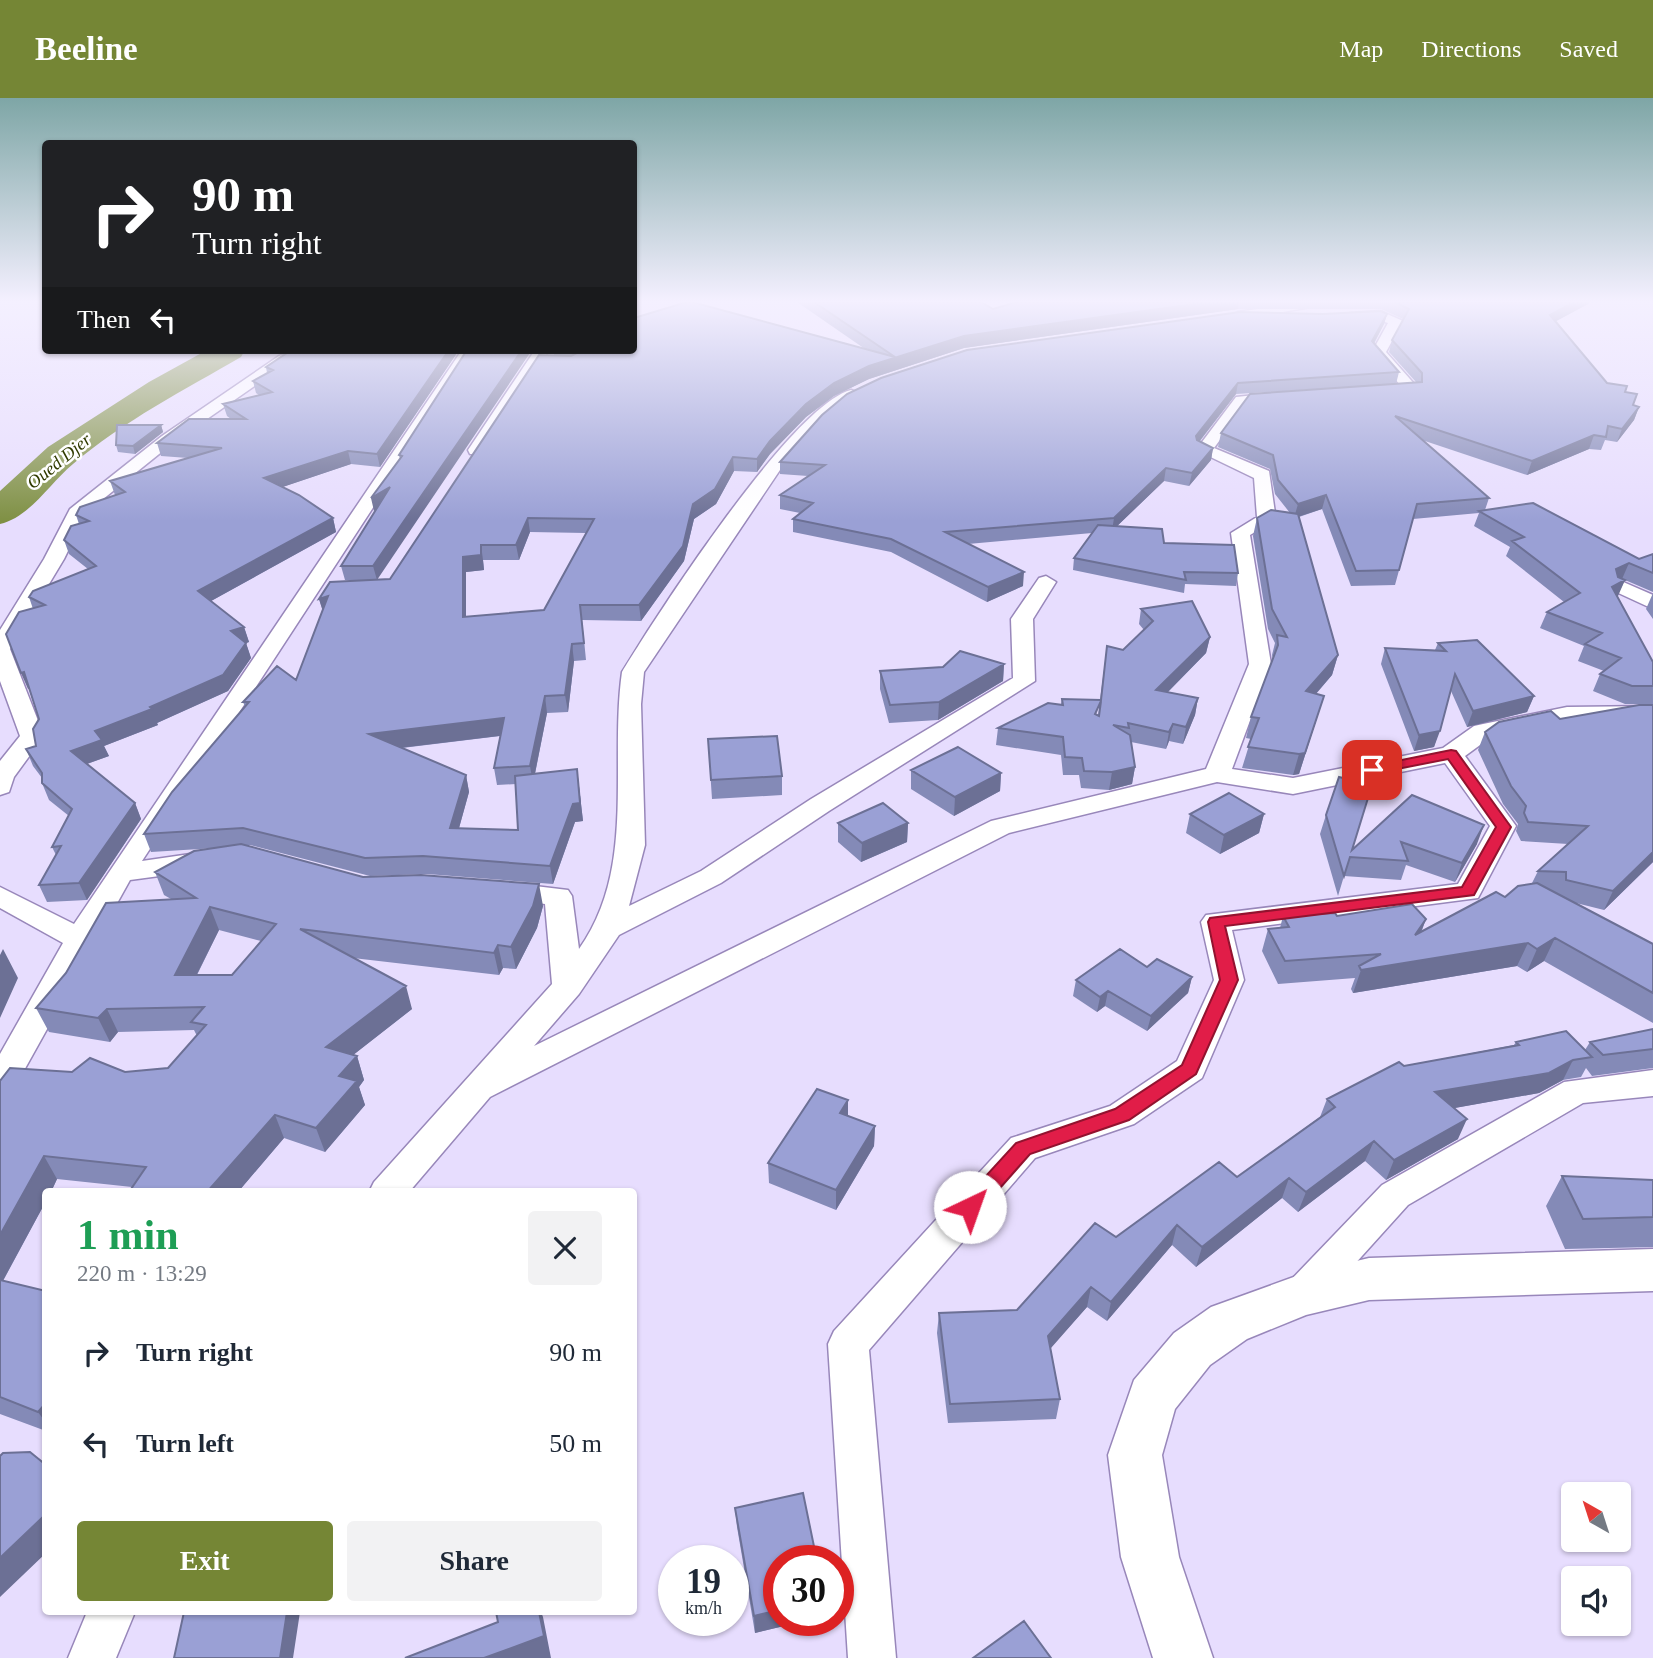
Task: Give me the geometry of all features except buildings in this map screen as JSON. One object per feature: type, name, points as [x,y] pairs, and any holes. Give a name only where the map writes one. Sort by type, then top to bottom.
[{"type":"street","points":[[0,787],[1,776],[32,736],[0,650],[54,559],[79,509],[168,439],[261,375]]},
{"type":"street","points":[[0,1083],[79,940],[121,872],[453,375]]},
{"type":"street","points":[[467,464],[529,375]]},
{"type":"street","points":[[1359,393],[1412,390],[1399,375]]},
{"type":"street","points":[[391,1188],[568,986],[609,928],[631,845],[629,704],[633,673],[657,633],[778,460],[814,422],[840,401],[875,384]]},
{"type":"street","points":[[1217,774],[1260,664],[1240,533],[1267,520],[1263,475],[1205,450],[1241,400],[1307,396]]},
{"type":"street","points":[[609,928],[711,877],[820,806],[1024,681],[1022,619],[1046,582]]},
{"type":"street","points":[[1621,587],[1653,603]]},
{"type":"street","points":[[310,589],[335,589]]},
{"type":"street","points":[[479,1088],[1000,827],[1217,774],[1293,786],[1451,754],[1483,731],[1555,716],[1653,713]]},
{"type":"street","points":[[872,1658],[848,1344],[1023,1148],[1122,1115],[1190,1069],[1229,980],[1216,922],[1468,892],[1503,827],[1451,754]]},
{"type":"street","points":[[121,872],[236,857]]},
{"type":"street","points":[[480,890],[558,896],[568,986]]},
{"type":"street","points":[[0,896],[79,940]]},
{"type":"street","points":[[1302,1295],[1395,1195],[1576,1091],[1653,1083]]},
{"type":"street","points":[[1182,1658],[1150,1556],[1135,1455],[1152,1397],[1192,1349],[1229,1323],[1302,1295],[1369,1279],[1458,1274],[1653,1270]]},
{"type":"street","points":[[92,1658],[110,1615]]},
{"type":"waterway","name":"Oued Djer","points":[[0,512],[61,455],[186,375]]},
{"type":"route","points":[[970,1207],[1023,1148],[1122,1115],[1190,1069],[1229,980],[1216,922],[1468,892],[1503,827],[1451,754],[1372,770]]}]
